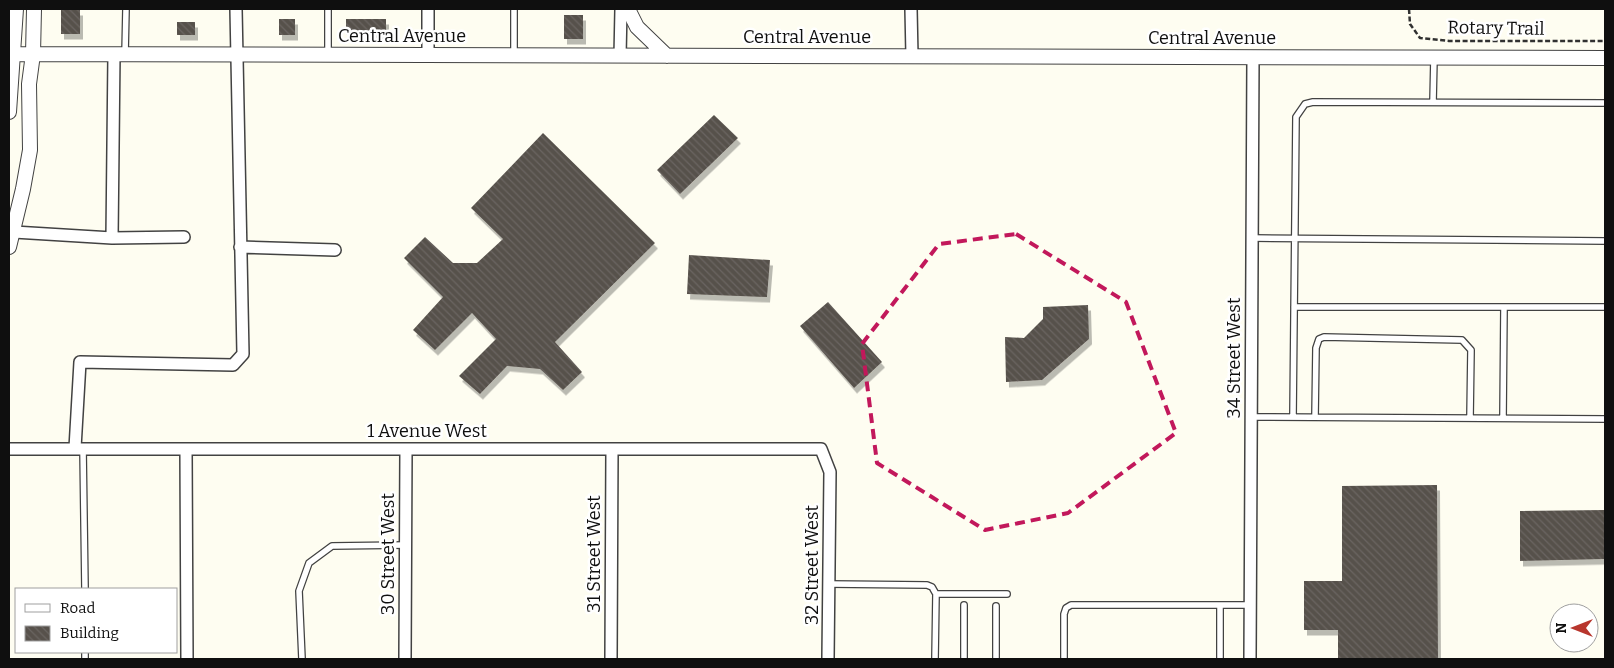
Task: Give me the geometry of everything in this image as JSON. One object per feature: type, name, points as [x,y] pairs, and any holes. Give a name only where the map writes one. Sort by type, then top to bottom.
[{"type":"street","points":[[9,112],[11,54],[16,9]]},
{"type":"street","points":[[9,247],[14,232],[30,150],[29,84],[33,54],[34,9]]},
{"type":"street","points":[[79,448],[80,362],[233,365],[244,354],[240,247],[236,9]]},
{"type":"street","points":[[428,9],[428,55]]},
{"type":"street","points":[[620,56],[621,9]]},
{"type":"street","points":[[628,9],[637,27],[667,56]]},
{"type":"street","points":[[911,9],[912,56]]},
{"type":"street","name":"Central Avenue","points":[[11,54],[1605,58]]},
{"type":"street","points":[[112,238],[120,54]]},
{"type":"street","name":"34 Street West","points":[[1250,659],[1253,57]]},
{"type":"street","points":[[14,232],[112,238],[184,237]]},
{"type":"street","points":[[240,247],[335,250]]},
{"type":"street","name":"1 Avenue West","points":[[9,448],[821,449],[830,472]]},
{"type":"street","points":[[186,449],[187,659]]},
{"type":"street","name":"30 Street West","points":[[405,659],[406,449]]},
{"type":"street","name":"31 Street West","points":[[611,659],[612,449]]},
{"type":"street","name":"32 Street West","points":[[828,659],[830,472]]},
{"type":"lane","points":[[120,54],[126,9]]},
{"type":"lane","points":[[328,9],[328,55]]},
{"type":"lane","points":[[514,9],[514,55]]},
{"type":"lane","points":[[1433,102],[1434,58]]},
{"type":"lane","points":[[1293,417],[1296,117],[1305,104],[1313,102],[1605,103]]},
{"type":"lane","points":[[1252,238],[1605,241]]},
{"type":"lane","points":[[1294,307],[1605,308]]},
{"type":"lane","points":[[1503,418],[1504,307]]},
{"type":"lane","points":[[1315,417],[1317,342],[1324,337],[1334,337],[1462,340],[1471,350],[1470,418]]},
{"type":"lane","points":[[1252,417],[1605,419]]},
{"type":"lane","points":[[79,448],[85,588]]},
{"type":"lane","points":[[302,659],[298,591],[309,563],[332,546],[406,545]]},
{"type":"lane","points":[[829,584],[927,584],[935,590],[936,594],[935,659]]},
{"type":"lane","points":[[936,594],[1007,594]]},
{"type":"lane","points":[[964,605],[964,659]]},
{"type":"lane","points":[[1064,659],[1064,614],[1066,608],[1071,605],[1250,606]]},
{"type":"lane","points":[[1220,605],[1220,659]]},
{"type":"lane","points":[[996,606],[996,659]]},
{"type":"path","name":"Rotary Trail","points":[[1409,9],[1410,24],[1420,38],[1449,41],[1605,41]]},
{"type":"highlighted area","points":[[1016,234],[1126,302],[1176,433],[1068,513],[985,530],[877,463],[862,344],[939,244]]},
{"type":"building","points":[[61,10],[80,10],[80,34],[61,34]]},
{"type":"building","points":[[564,15],[583,15],[583,39],[564,39]]},
{"type":"building","points":[[279,19],[295,19],[295,35],[279,35]]},
{"type":"building","points":[[346,19],[386,19],[386,35],[346,35]]},
{"type":"building","points":[[177,22],[195,22],[195,35],[177,35]]},
{"type":"building","points":[[714,115],[738,138],[680,194],[657,170]]},
{"type":"building","points":[[543,133],[655,243],[555,342],[582,372],[563,390],[540,369],[507,366],[480,394],[459,376],[496,339],[472,313],[435,350],[413,330],[443,297],[404,258],[425,237],[453,263],[477,263],[503,239],[471,208]]},
{"type":"building","points":[[689,255],[770,260],[767,297],[687,294]]},
{"type":"building","points":[[828,302],[882,362],[854,388],[800,326]]},
{"type":"building","points":[[1088,305],[1089,339],[1042,380],[1006,382],[1005,337],[1024,338],[1043,319],[1043,307]]},
{"type":"building","points":[[1437,485],[1438,659],[1338,659],[1338,630],[1304,630],[1304,581],[1342,581],[1342,486]]},
{"type":"building","points":[[1605,510],[1605,559],[1520,561],[1520,511]]}]
